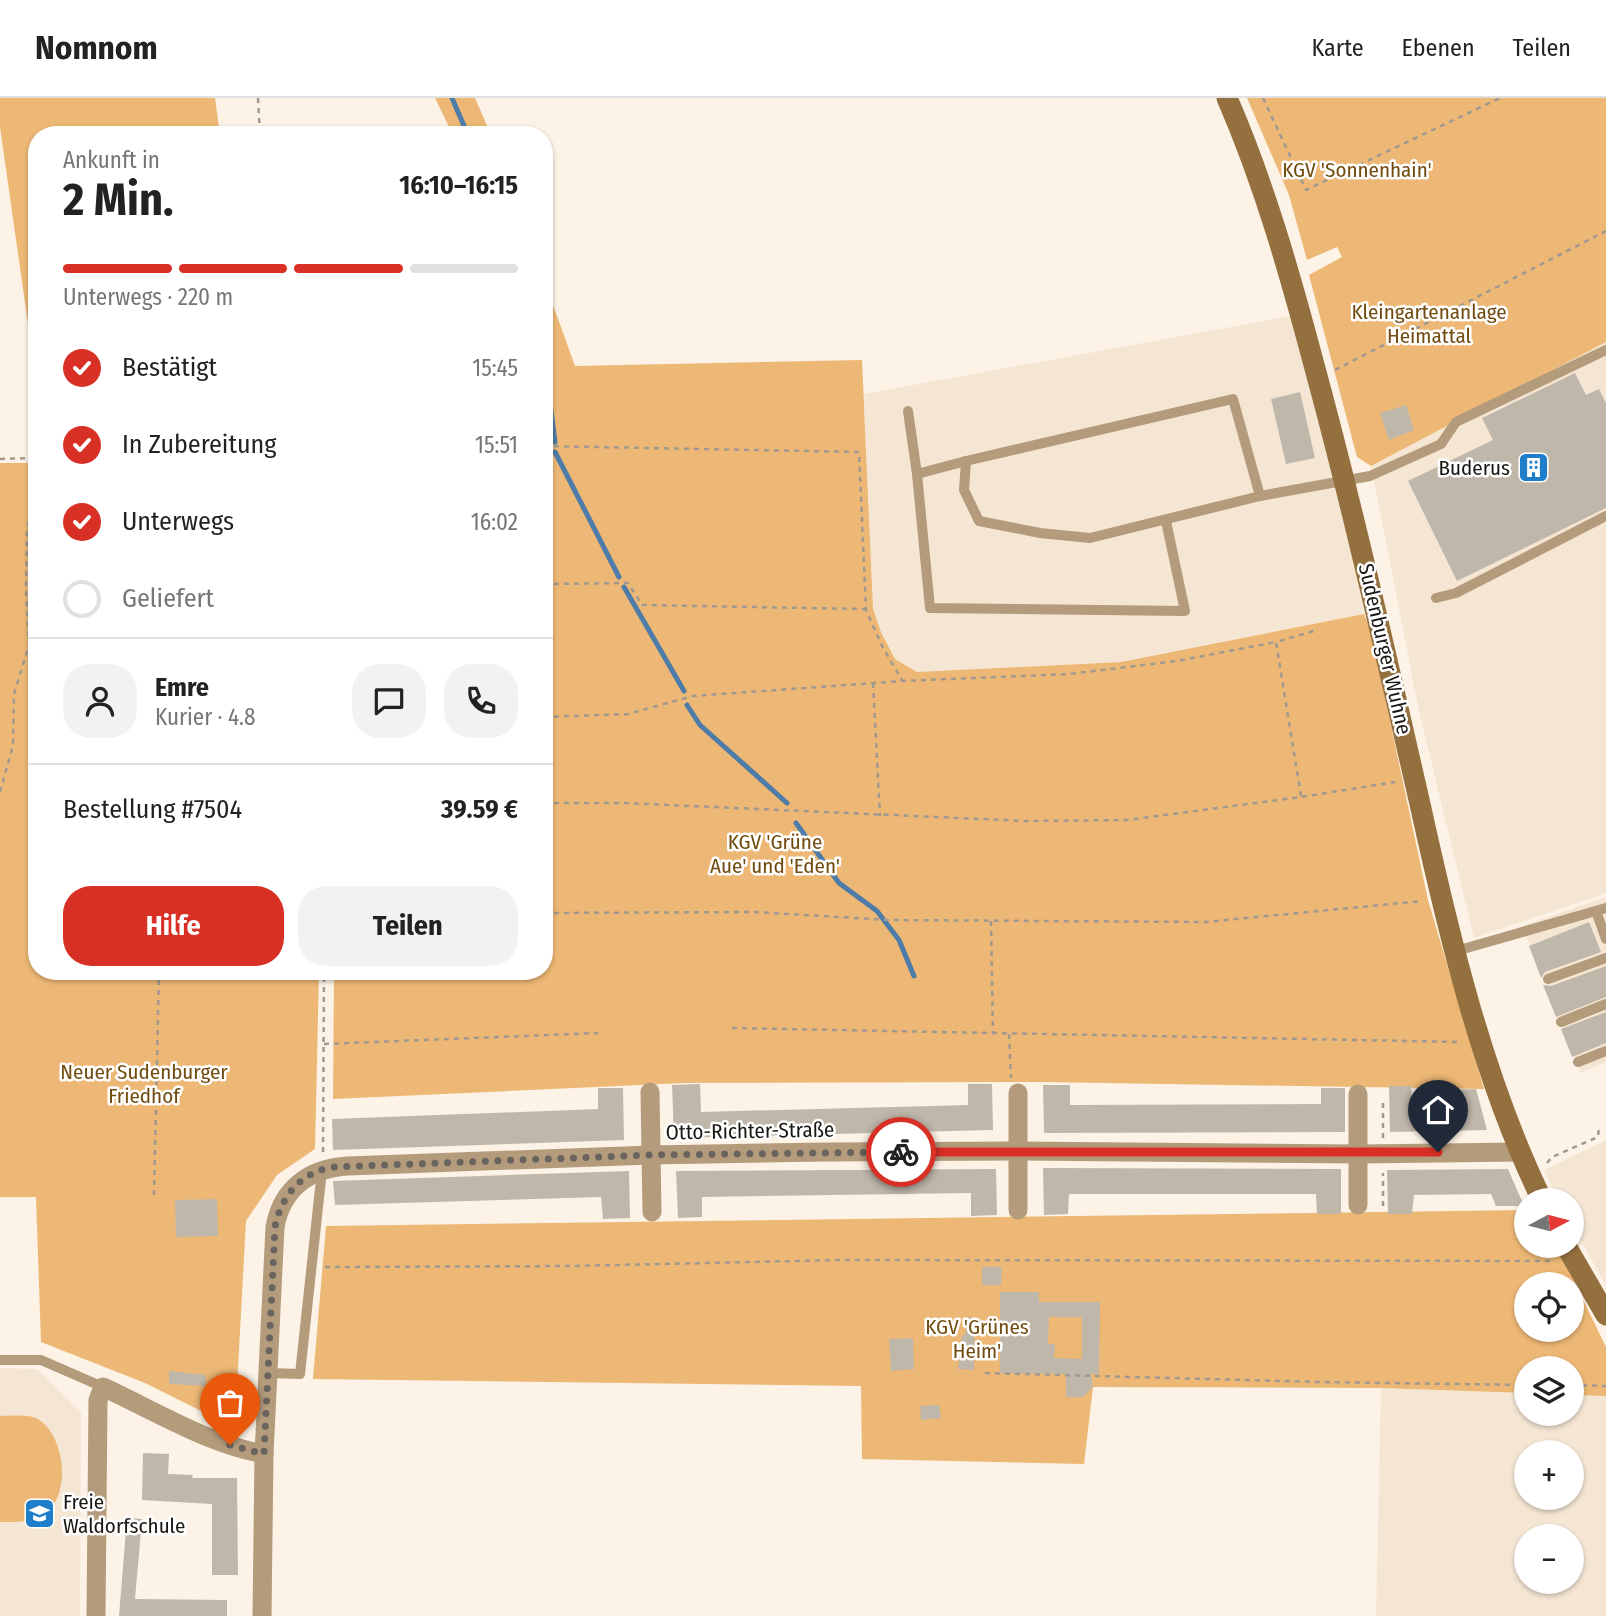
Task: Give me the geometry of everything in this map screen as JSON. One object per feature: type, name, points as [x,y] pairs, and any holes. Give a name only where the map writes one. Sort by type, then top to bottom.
[{"type":"main road","name":"Sudenburger Wuhne","points":[[1227,98],[1260,180],[1278,235],[1345,480],[1456,951],[1488,1061],[1520,1152],[1536,1188]]},
{"type":"main road","points":[[1568,1258],[1606,1315]]},
{"type":"street","points":[[1015,1087],[1018,1210]]},
{"type":"street","name":"Otto-Richter-Straße","points":[[650,1093],[652,1212]]},
{"type":"street","points":[[1358,1094],[1358,1205]]},
{"type":"street","name":"Otto-Richter-Straße","points":[[322,1169],[651,1155],[1018,1150],[1359,1154],[1520,1152]]},
{"type":"street","points":[[262,1616],[264,1454],[276,1220],[292,1189],[306,1177],[322,1169]]},
{"type":"street","points":[[96,1616],[98,1400],[103,1387],[215,1439],[264,1454]]},
{"type":"lane","points":[[966,461],[964,490],[979,522],[1040,533],[1090,538],[1260,496],[1370,476],[1441,444],[1456,422],[1606,350]]},
{"type":"lane","points":[[917,474],[1233,398],[1260,496]]},
{"type":"lane","points":[[908,411],[930,608],[1185,611],[1166,520]]},
{"type":"lane","points":[[1436,597],[1456,593],[1606,516]]},
{"type":"lane","points":[[1456,951],[1601,910],[1606,939]]},
{"type":"lane","points":[[1548,979],[1606,958]]},
{"type":"lane","points":[[1561,1022],[1606,1004]]},
{"type":"lane","points":[[1578,1062],[1606,1051]]},
{"type":"lane","points":[[268,1373],[300,1374],[322,1169]]},
{"type":"lane","points":[[0,1360],[41,1360],[103,1387]]},
{"type":"path","points":[[258,98],[260,126]]},
{"type":"path","points":[[1263,98],[1306,190],[1500,98]]},
{"type":"path","points":[[1334,371],[1606,230]]},
{"type":"path","points":[[553,446],[859,452],[866,610],[902,681]]},
{"type":"path","points":[[0,459],[28,458]]},
{"type":"path","points":[[28,525],[28,627]]},
{"type":"path","points":[[553,584],[628,583],[642,605],[866,610]]},
{"type":"path","points":[[553,717],[628,714],[693,696],[902,681],[1069,674],[1177,661],[1276,642],[1317,630]]},
{"type":"path","points":[[1276,642],[1301,797]]},
{"type":"path","points":[[0,792],[13,746],[14,694],[28,648]]},
{"type":"path","points":[[873,684],[880,816]]},
{"type":"path","points":[[553,803],[624,803],[1026,821],[1127,820],[1301,797],[1403,780]]},
{"type":"path","points":[[553,913],[755,912],[875,920],[1205,922],[1429,900]]},
{"type":"path","points":[[991,921],[993,1033]]},
{"type":"path","points":[[154,1195],[159,980]]},
{"type":"path","points":[[322,1169],[324,980]]},
{"type":"path","points":[[732,1028],[1471,1043]]},
{"type":"path","points":[[324,1044],[598,1033]]},
{"type":"path","points":[[1009,1034],[1015,1087]]},
{"type":"path","points":[[1546,1164],[1552,1157],[1598,1137],[1598,1127]]},
{"type":"path","points":[[323,1267],[1514,1254]]},
{"type":"path","points":[[985,1373],[1514,1385]]},
{"type":"path","points":[[1584,1385],[1606,1386]]},
{"type":"shaded area","points":[[1291,316],[1353,558],[1364,614],[1121,662],[917,672],[895,659],[873,608],[864,394]]},
{"type":"shaded area","points":[[1606,342],[1606,893],[1474,938],[1419,711],[1371,466]]},
{"type":"shaded area","points":[[1606,897],[1606,1062],[1581,1073],[1522,926]]},
{"type":"shaded area","points":[[1606,1140],[1606,1286],[1584,1246],[1584,1188],[1552,1188],[1544,1170]]},
{"type":"shaded area","name":"Freie Waldorfschule","points":[[0,1368],[37,1369],[81,1412],[80,1616],[0,1616]]},
{"type":"shaded area","points":[[1381,1388],[1514,1393],[1514,1426],[1584,1426],[1584,1395],[1606,1396],[1606,1616],[1376,1616]]},
{"type":"green space","points":[[0,98],[215,98],[219,126],[28,126],[28,324],[0,127]]},
{"type":"green space","points":[[435,98],[475,98],[487,126],[449,126]]},
{"type":"green space","name":"Kleingartenanlage Heimattal","points":[[1247,98],[1606,98],[1606,342],[1371,466],[1357,457],[1309,275],[1342,257],[1337,247],[1307,260],[1289,195]]},
{"type":"green space","name":"KGV 'Grüne Aue' und 'Eden'","points":[[553,305],[575,366],[862,360],[873,608],[881,632],[895,659],[917,672],[1121,662],[1364,614],[1371,632],[1428,900],[1484,1089],[1044,1082],[684,1083],[333,1099],[334,980],[553,980]]},
{"type":"green space","name":"Neuer Sudenburger Friedhof","points":[[0,463],[28,463],[28,980],[319,980],[315,1149],[277,1175],[246,1221],[236,1405],[215,1418],[145,1383],[41,1342],[36,1197],[0,1197]]},
{"type":"green space","name":"KGV 'Grünes Heim'","points":[[1514,1210],[1514,1258],[1563,1258],[1570,1272],[1514,1272],[1514,1342],[1584,1342],[1584,1302],[1606,1347],[1606,1396],[1584,1395],[1584,1356],[1514,1356],[1514,1393],[1381,1388],[1093,1387],[1084,1464],[862,1459],[861,1386],[313,1379],[326,1226]]},
{"type":"green space","points":[[0,1416],[38,1419],[54,1437],[59,1450],[62,1464],[60,1491],[47,1512],[36,1518],[0,1522]]},
{"type":"building","name":"Buderus","points":[[1575,373],[1586,395],[1599,389],[1606,403],[1606,508],[1457,581],[1408,481],[1493,440],[1482,418]]},
{"type":"building","points":[[1300,392],[1315,458],[1286,464],[1271,399]]},
{"type":"building","points":[[1406,405],[1414,430],[1389,440],[1380,413]]},
{"type":"building","points":[[1589,922],[1601,952],[1545,972],[1541,978],[1529,946]]},
{"type":"building","points":[[1606,966],[1606,997],[1556,1017],[1543,985],[1551,986]]},
{"type":"building","points":[[1606,1012],[1606,1043],[1572,1057],[1561,1029]]},
{"type":"building","points":[[700,1084],[701,1112],[968,1105],[968,1084],[992,1084],[993,1130],[674,1138],[672,1085]]},
{"type":"building","points":[[1043,1085],[1070,1085],[1070,1105],[1321,1104],[1321,1088],[1345,1088],[1345,1132],[1044,1133]]},
{"type":"building","points":[[1389,1086],[1411,1086],[1413,1108],[1455,1109],[1453,1090],[1476,1089],[1487,1130],[1390,1132]]},
{"type":"building","points":[[598,1088],[623,1088],[624,1140],[333,1150],[332,1119],[598,1109]]},
{"type":"building","points":[[1043,1168],[1341,1169],[1341,1214],[1317,1214],[1316,1194],[1069,1194],[1068,1214],[1044,1215]]},
{"type":"building","points":[[996,1169],[997,1215],[971,1216],[971,1193],[702,1197],[702,1217],[678,1218],[676,1171]]},
{"type":"building","points":[[1508,1169],[1516,1188],[1514,1188],[1514,1206],[1496,1206],[1491,1194],[1414,1195],[1412,1214],[1388,1214],[1387,1170]]},
{"type":"building","points":[[629,1171],[630,1218],[603,1219],[601,1197],[335,1205],[333,1181]]},
{"type":"building","points":[[217,1199],[218,1236],[176,1237],[175,1200]]},
{"type":"building","points":[[982,1267],[1002,1267],[1001,1285],[982,1285]]},
{"type":"building","points":[[1000,1292],[1039,1292],[1039,1302],[1100,1302],[1099,1374],[1091,1374],[1093,1387],[1083,1397],[1066,1397],[1066,1374],[1000,1373]],"holes":[[[1049,1317],[1082,1317],[1082,1359],[1054,1358],[1055,1344],[1048,1344]]]},
{"type":"building","points":[[968,1317],[975,1318],[974,1370],[958,1369],[962,1335],[965,1335]]},
{"type":"building","points":[[913,1338],[914,1369],[891,1371],[889,1339]]},
{"type":"building","points":[[169,1371],[206,1375],[205,1386],[169,1384]]},
{"type":"building","points":[[939,1405],[941,1418],[921,1420],[920,1406]]},
{"type":"building","points":[[143,1453],[169,1454],[168,1474],[193,1475],[192,1478],[237,1478],[238,1575],[212,1575],[212,1504],[142,1500]]},
{"type":"building","points":[[127,1518],[142,1519],[135,1599],[227,1600],[227,1616],[119,1616]]},
{"type":"waterway","points":[[452,98],[464,126]]},
{"type":"waterway","points":[[553,427],[555,442]]},
{"type":"waterway","points":[[555,452],[619,577]]},
{"type":"waterway","points":[[624,587],[684,691]]},
{"type":"waterway","points":[[687,705],[700,725],[787,803]]},
{"type":"waterway","points":[[796,823],[839,883],[877,911],[899,940],[914,976]]},
{"type":"way so far","points":[[230,1445],[264,1454],[275,1227],[278,1213],[288,1194],[315,1172],[328,1167],[599,1157],[901,1152]]},
{"type":"place","name":"Buderus","points":[[1533,468]]},
{"type":"place","name":"Freie Waldorfschule","points":[[40,1514]]},
{"type":"route","points":[[901,1152],[1438,1152]]},
{"type":"park label","name":"KGV 'Sonnenhain'","points":[[1357,170]]}]
